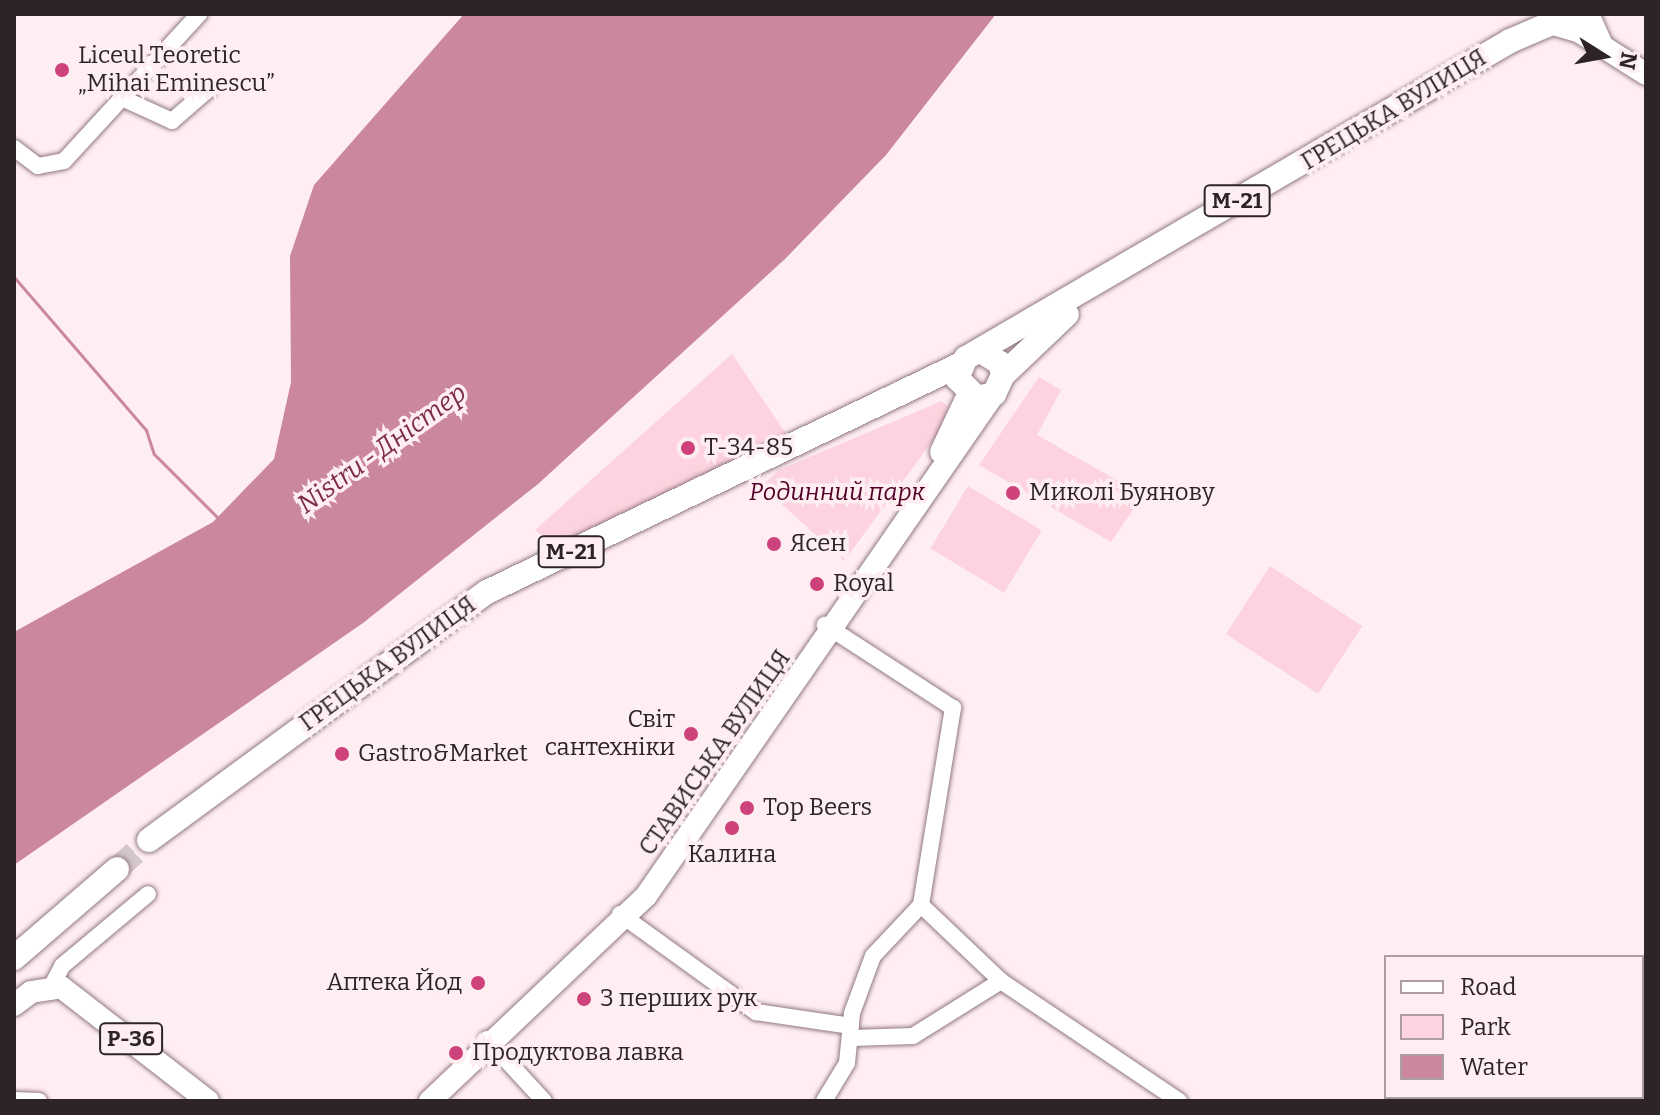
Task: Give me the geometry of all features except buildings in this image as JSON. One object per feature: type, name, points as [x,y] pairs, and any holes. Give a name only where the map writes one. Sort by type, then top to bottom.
[{"type":"highway","name":"ГРЕЦЬКА ВУЛИЦЯ","points":[[984,353],[1527,34],[1570,18]]},
{"type":"highway","name":"ГРЕЦЬКА ВУЛИЦЯ","points":[[999,385],[1100,283]]},
{"type":"highway","name":"М-21","points":[[959,365],[984,353]]},
{"type":"highway","points":[[984,353],[1000,363],[999,385]]},
{"type":"highway","name":"ГРЕЦЬКА ВУЛИЦЯ","points":[[149,840],[487,592],[909,393],[959,365]]},
{"type":"highway","points":[[959,365],[967,394]]},
{"type":"highway","name":"М-21","points":[[967,394],[999,385]]},
{"type":"highway","name":"ГРЕЦЬКА ВУЛИЦЯ","points":[[909,393],[967,394]]},
{"type":"highway","points":[[15,961],[117,869]]},
{"type":"main road","points":[[1570,18],[1602,45]]},
{"type":"main road","points":[[1570,18],[1602,45],[1646,74]]},
{"type":"main road","points":[[1527,34],[1602,45]]},
{"type":"main road","name":"СТАВИСЬКА ВУЛИЦЯ","points":[[419,1101],[623,917],[999,385]]},
{"type":"main road","name":"СТАВИСЬКА ВУЛИЦЯ","points":[[829,627],[949,440],[967,394]]},
{"type":"main road","name":"СТАВИСЬКА ВУЛИЦЯ","points":[[430,1101],[487,1039],[623,917]]},
{"type":"main road","name":"Р-36","points":[[50,989],[61,987],[83,1000],[208,1101]]},
{"type":"main road","points":[[14,1005],[50,989]]},
{"type":"main road","name":"Р-36","points":[[50,989],[186,1101]]},
{"type":"street","points":[[14,148],[47,167],[88,140],[199,14]]},
{"type":"street","points":[[124,99],[172,121],[210,88]]},
{"type":"street","points":[[824,1101],[852,1032],[873,956],[921,905],[953,708],[829,627]]},
{"type":"street","points":[[50,989],[62,966],[148,894]]},
{"type":"street","points":[[921,905],[1001,981],[1179,1101]]},
{"type":"street","points":[[623,917],[756,1012],[852,1032],[913,1036],[1001,981]]},
{"type":"street","points":[[487,1039],[544,1101]]},
{"type":"street","points":[[14,1100],[39,1101]]},
{"type":"green space","points":[[732,354],[787,435],[557,547],[535,530]]},
{"type":"green space","points":[[1039,377],[1061,390],[1037,435],[1143,495],[1111,542],[979,465]]},
{"type":"green space","name":"Родинний парк","points":[[942,401],[948,407],[945,424],[844,561],[762,486],[779,470]]},
{"type":"green space","points":[[968,486],[1042,530],[1004,593],[930,549]]},
{"type":"green space","points":[[1270,566],[1362,626],[1318,694],[1226,634]]},
{"type":"water","name":"Nistru - Дністер","points":[[464,14],[996,14],[886,155],[785,259],[538,484],[363,623],[14,865],[14,632],[213,522],[274,459],[291,382],[290,256],[314,185]]},
{"type":"waterway","points":[[14,277],[146,430],[154,454],[218,518]]},
{"type":"tunnel","points":[[117,869],[149,840]]},
{"type":"place","name":"Liceul Teoretic „Mihai Eminescu”","points":[[62,70]]},
{"type":"place","name":"Т-34-85","points":[[688,448]]},
{"type":"place","name":"Миколі Буянову","points":[[1013,493]]},
{"type":"place","name":"Ясен","points":[[774,544]]},
{"type":"place","name":"Royal","points":[[817,584]]},
{"type":"place","name":"Світ сантехніки","points":[[691,734]]},
{"type":"place","name":"Gastro&Market","points":[[342,754]]},
{"type":"place","name":"Top Beers","points":[[747,808]]},
{"type":"place","name":"Калина","points":[[732,828]]},
{"type":"place","name":"Аптека Йод","points":[[478,983]]},
{"type":"place","name":"З перших рук","points":[[584,999]]},
{"type":"place","name":"Продуктова лавка","points":[[456,1053]]}]
